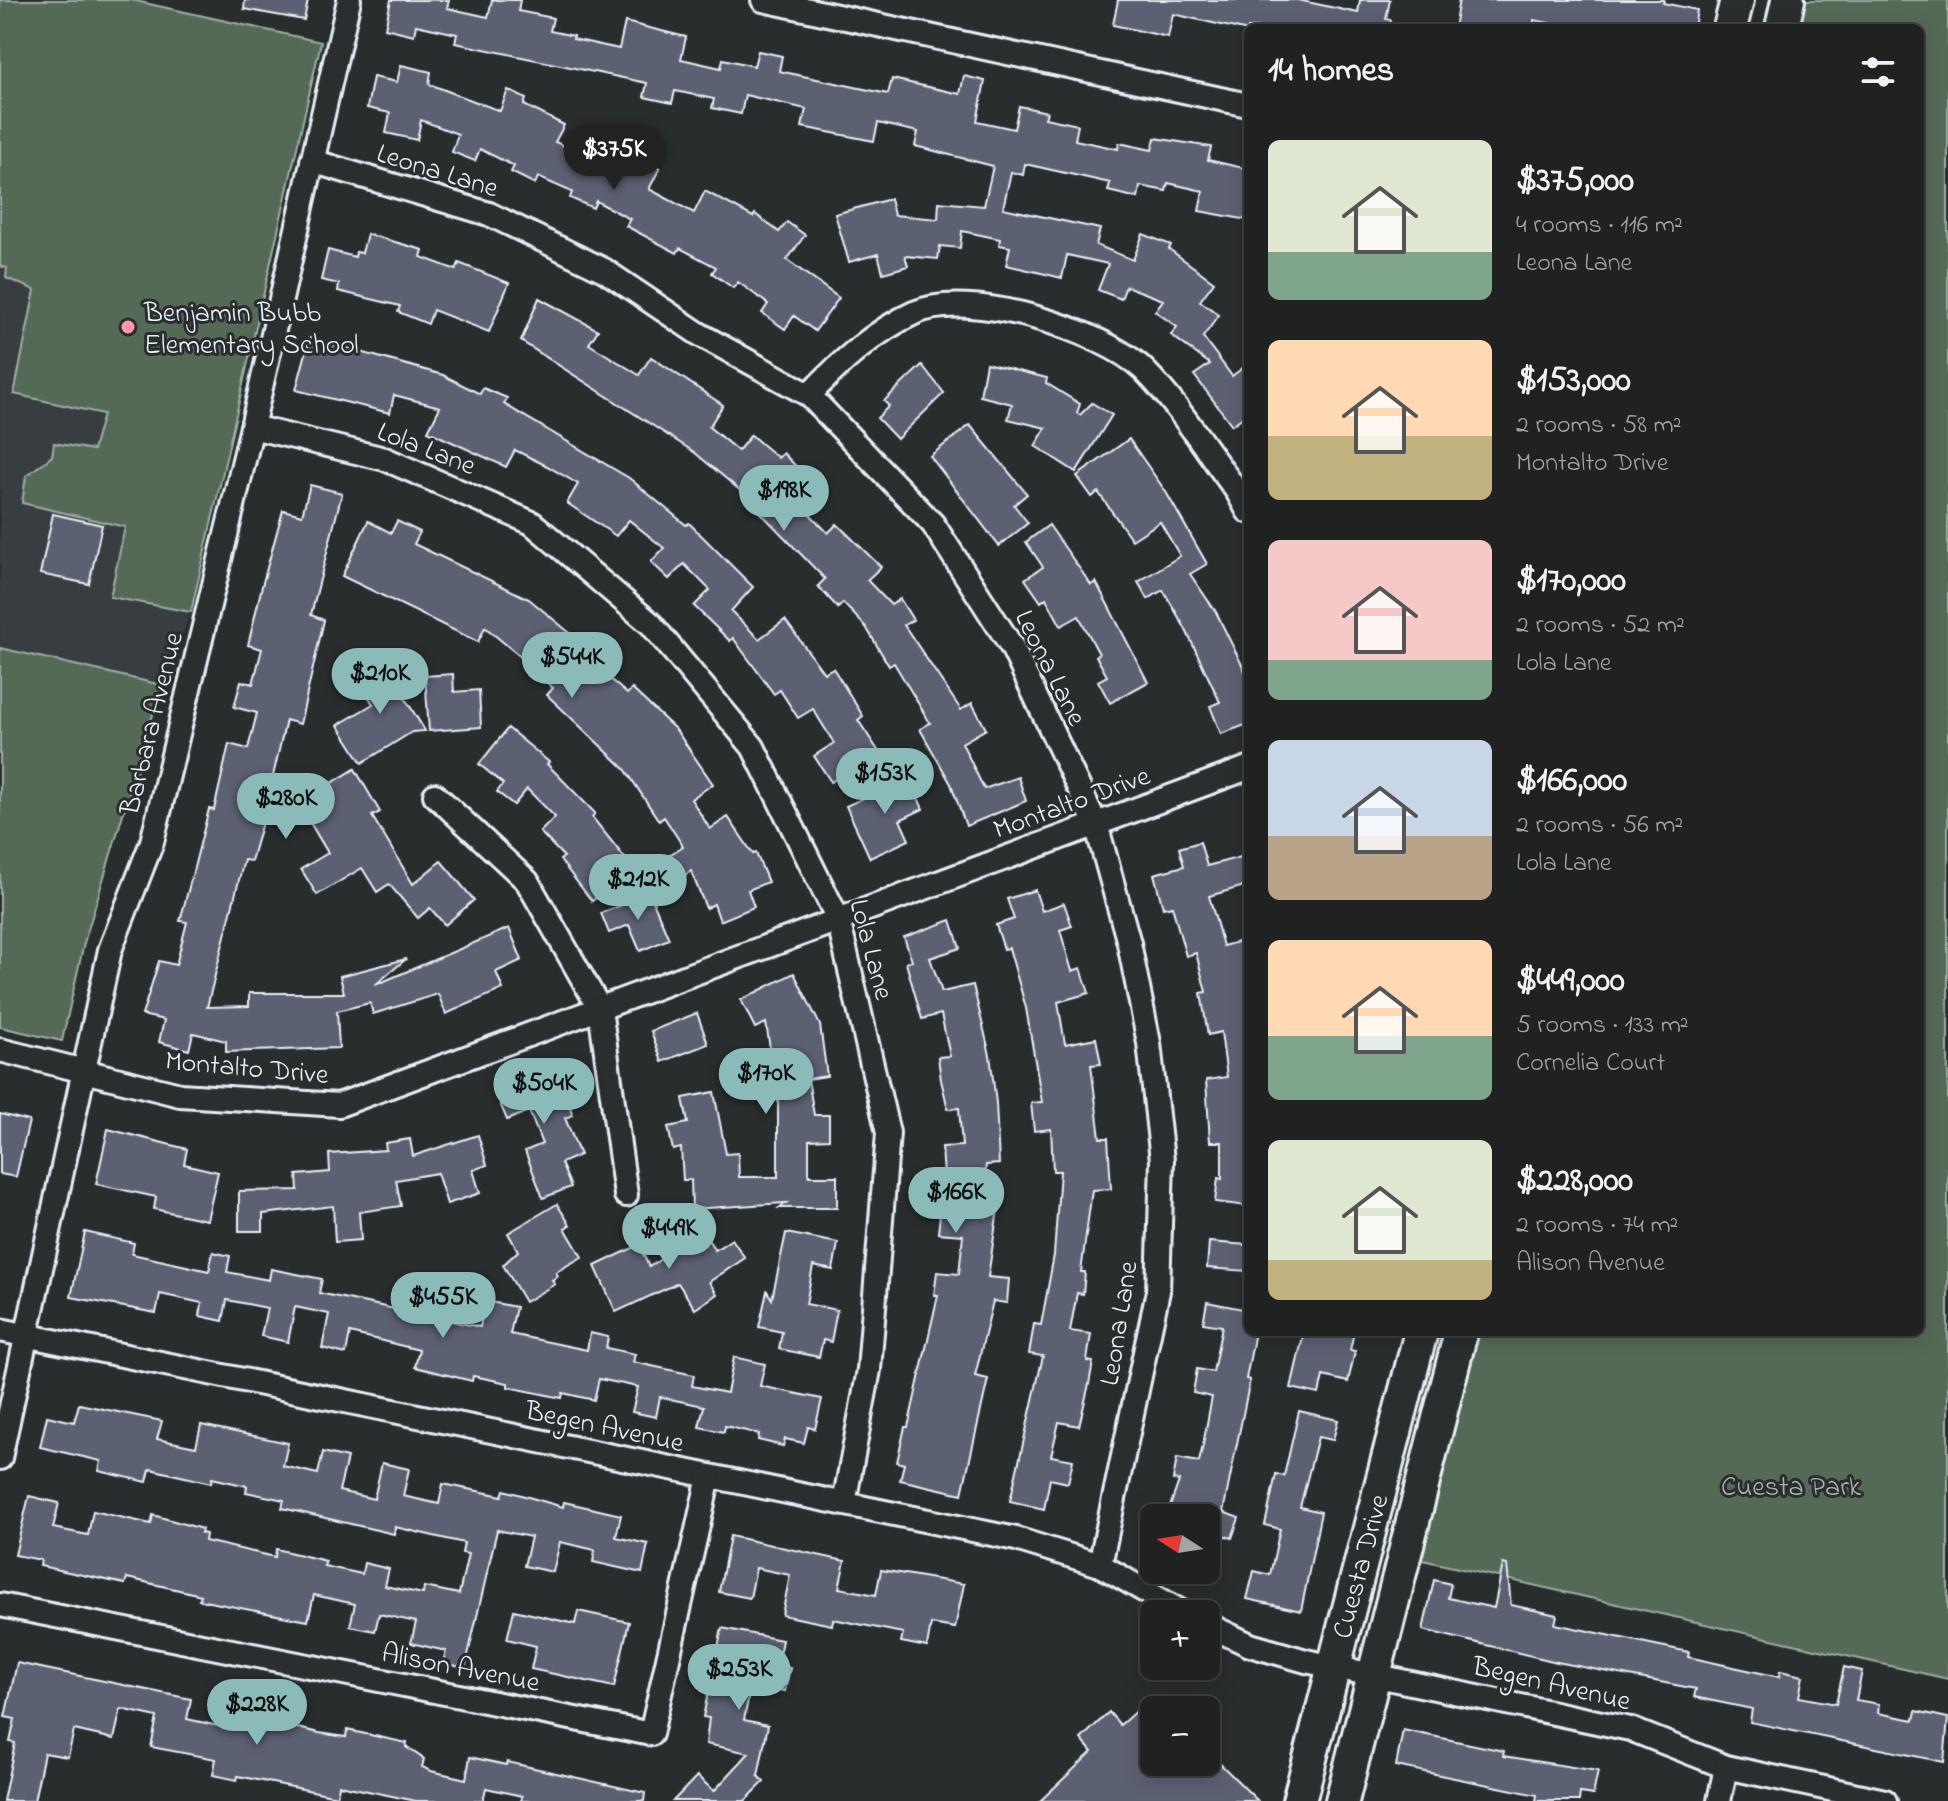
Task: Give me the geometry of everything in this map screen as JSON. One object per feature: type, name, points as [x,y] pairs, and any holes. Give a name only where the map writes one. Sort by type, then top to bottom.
[{"type":"main road","points":[[1731,24],[1737,0]]},
{"type":"main road","points":[[1783,24],[1788,0]]},
{"type":"main road","name":"Cuesta Drive","points":[[1299,1801],[1420,1336]]},
{"type":"main road","name":"Cuesta Drive","points":[[1342,1801],[1460,1336]]},
{"type":"street","name":"Barbara Avenue","points":[[0,1458],[110,950],[152,842],[252,427],[349,0]]},
{"type":"street","points":[[763,0],[1244,104]]},
{"type":"street","name":"Leona Lane","points":[[312,161],[489,214],[604,270],[699,334],[809,395],[933,524],[1012,647],[1096,824],[1129,943],[1146,1029],[1162,1160],[1158,1291],[1100,1565]]},
{"type":"street","points":[[809,395],[846,356],[916,311],[965,306],[1030,315],[1088,334],[1143,369],[1244,495]]},
{"type":"street","name":"Lola Lane","points":[[252,427],[385,459],[532,523],[651,624],[753,747],[838,919],[888,1133],[869,1370],[844,1503]]},
{"type":"street","name":"Montalto Drive","points":[[0,1050],[180,1095],[339,1105],[1244,769]]},
{"type":"street","points":[[435,795],[527,881],[600,1009],[626,1195]]},
{"type":"street","name":"Begen Avenue","points":[[0,1330],[1016,1539],[1100,1565],[1161,1600]]},
{"type":"street","name":"Alison Avenue","points":[[0,1605],[651,1734],[709,1477]]},
{"type":"street","name":"Begen Avenue","points":[[1220,1631],[1250,1645],[1334,1668],[1405,1680],[1630,1729],[1726,1767],[1885,1801]]},
{"type":"street","points":[[1719,1801],[1726,1767]]},
{"type":"shaded area","name":"Benjamin Bubb Elementary School","points":[[0,0],[131,0],[321,42],[191,612],[162,685],[0,648]]},
{"type":"green space","name":"Benjamin Bubb Elementary School","points":[[0,0],[131,0],[321,42],[191,612],[110,597],[125,527],[22,503],[26,476],[52,456],[54,443],[93,450],[103,414],[14,394],[35,290],[6,278],[7,268],[0,266]]},
{"type":"green space","name":"Cuesta Park","points":[[1802,0],[1948,0],[1948,1679],[1418,1559],[1479,1336],[1924,1336],[1924,24],[1796,24]]},
{"type":"green space","points":[[0,648],[162,685],[84,943],[62,1041],[0,1027]]},
{"type":"building","points":[[245,0],[308,0],[304,20],[244,9]]},
{"type":"building","points":[[391,0],[449,0],[447,8],[488,17],[492,0],[520,0],[518,11],[553,18],[550,31],[619,49],[625,22],[686,37],[681,59],[721,68],[723,59],[754,66],[758,51],[782,56],[779,71],[888,94],[892,79],[960,94],[964,76],[985,81],[977,121],[1014,129],[1019,106],[1047,112],[1045,118],[1078,125],[1075,140],[1118,149],[1119,143],[1152,150],[1155,138],[1211,147],[1208,160],[1244,168],[1244,219],[1199,211],[1203,191],[1168,183],[1166,191],[1140,186],[1138,198],[1108,191],[1110,183],[1025,164],[1023,175],[1011,172],[1003,208],[1100,229],[1096,245],[1133,260],[1143,234],[1171,245],[1169,249],[1214,282],[1200,301],[1219,315],[1203,337],[1232,376],[1244,367],[1244,416],[1232,425],[1194,375],[1210,364],[1171,335],[1177,327],[1155,311],[1163,300],[1126,286],[1121,299],[1098,290],[1108,264],[1067,255],[1062,278],[1006,265],[1010,247],[999,245],[1000,239],[962,231],[960,248],[940,246],[938,259],[905,256],[908,266],[883,273],[878,254],[849,262],[835,214],[890,199],[894,215],[938,219],[939,202],[984,206],[993,166],[915,146],[918,132],[878,123],[874,141],[802,127],[806,109],[745,95],[741,114],[712,108],[714,99],[675,91],[672,103],[644,97],[647,83],[455,43],[457,34],[416,25],[414,35],[385,28]]},
{"type":"building","points":[[1118,0],[1298,0],[1358,13],[1360,0],[1390,0],[1386,19],[1391,20],[1390,24],[1244,24],[1244,30],[1173,14],[1168,37],[1113,25]]},
{"type":"building","points":[[1459,0],[1664,0],[1663,3],[1697,10],[1695,24],[1554,24],[1534,20],[1534,24],[1455,24]]},
{"type":"building","points":[[401,65],[431,72],[429,84],[500,111],[508,90],[526,99],[524,105],[564,125],[555,142],[624,172],[633,155],[660,168],[649,189],[694,213],[705,191],[753,217],[755,214],[779,232],[787,222],[805,235],[787,260],[839,298],[815,331],[794,316],[785,329],[762,313],[768,304],[738,282],[733,288],[712,273],[716,267],[680,248],[677,253],[626,226],[630,219],[596,201],[593,208],[570,198],[572,192],[538,177],[535,184],[511,172],[514,166],[480,149],[475,161],[452,152],[458,134],[421,120],[417,140],[386,133],[390,113],[367,108],[373,77],[397,82]]},
{"type":"building","points":[[367,234],[423,250],[421,257],[456,270],[459,263],[509,283],[489,332],[433,310],[428,324],[398,312],[400,306],[338,291],[339,284],[321,280],[328,250],[355,257],[356,252],[362,253]]},
{"type":"building","points":[[539,298],[598,330],[589,344],[639,375],[651,357],[723,405],[709,427],[738,451],[751,435],[778,458],[783,453],[821,492],[804,508],[828,533],[837,524],[881,567],[867,580],[891,605],[900,599],[913,620],[904,625],[961,710],[972,703],[986,729],[962,743],[984,789],[1018,777],[1026,801],[966,826],[951,784],[920,729],[930,723],[894,663],[889,666],[866,627],[843,603],[838,608],[818,586],[825,579],[757,509],[760,507],[694,452],[521,341]]},
{"type":"building","points":[[310,338],[443,375],[480,394],[483,388],[507,398],[504,404],[629,478],[686,525],[689,523],[753,587],[731,611],[759,639],[785,620],[824,673],[833,668],[863,716],[858,720],[879,752],[831,782],[814,756],[834,743],[813,709],[798,718],[780,690],[774,694],[733,638],[730,641],[694,606],[710,590],[684,564],[669,579],[651,562],[664,548],[629,520],[616,536],[567,503],[578,484],[547,466],[515,450],[506,467],[428,431],[440,407],[394,395],[390,413],[296,390]]},
{"type":"building","points":[[986,363],[1047,378],[1046,383],[1080,404],[1077,413],[1080,415],[1092,403],[1112,415],[1076,472],[1035,446],[1046,428],[1008,419],[1012,404],[980,396]]},
{"type":"building","points":[[922,365],[944,393],[897,439],[877,418],[889,406],[884,401]]},
{"type":"building","points":[[970,425],[1027,494],[1014,505],[1028,523],[999,546],[930,456]]},
{"type":"building","points":[[1129,439],[1166,492],[1207,564],[1190,574],[1216,612],[1244,669],[1244,725],[1221,734],[1210,706],[1220,702],[1185,628],[1163,590],[1148,599],[1138,582],[1180,556],[1160,522],[1132,540],[1098,492],[1092,497],[1077,476]]},
{"type":"building","points":[[310,485],[342,493],[311,615],[324,620],[300,724],[286,720],[264,815],[251,861],[244,860],[207,1007],[249,1006],[249,993],[344,993],[340,976],[406,959],[375,985],[509,928],[522,960],[496,972],[503,989],[446,1014],[438,994],[373,1014],[370,1003],[337,1011],[339,1048],[226,1052],[226,1041],[193,1033],[189,1050],[159,1042],[164,1020],[142,1015],[159,961],[176,965],[187,922],[180,921],[209,809],[214,810],[229,744],[248,749],[257,713],[234,707],[241,681],[253,684],[262,649],[248,645],[283,510],[302,515]]},
{"type":"building","points":[[53,514],[102,525],[89,584],[40,574]]},
{"type":"building","points":[[368,521],[391,533],[397,521],[420,532],[414,544],[529,599],[582,643],[576,649],[627,694],[632,689],[676,730],[713,784],[691,799],[710,829],[728,817],[753,854],[756,853],[768,882],[748,890],[754,907],[720,921],[714,904],[706,908],[691,871],[682,877],[668,856],[683,846],[664,817],[659,821],[625,769],[547,695],[553,688],[485,627],[478,642],[342,576]]},
{"type":"building","points":[[1049,525],[1091,585],[1096,582],[1148,682],[1110,703],[1098,681],[1107,676],[1079,616],[1061,626],[1046,598],[1041,602],[1025,579],[1043,567],[1026,542]]},
{"type":"building","points":[[383,662],[425,731],[412,732],[362,763],[338,725],[373,704],[357,678]]},
{"type":"building","points":[[453,674],[454,692],[479,690],[481,727],[429,731],[425,676]]},
{"type":"building","points":[[508,728],[549,762],[547,764],[595,813],[592,817],[633,868],[592,901],[560,860],[564,857],[540,832],[555,817],[527,789],[514,805],[497,792],[503,784],[479,764]]},
{"type":"building","points":[[355,769],[380,812],[372,816],[413,884],[441,861],[474,900],[445,925],[430,908],[418,918],[389,884],[377,892],[362,868],[317,895],[301,869],[328,853],[309,821],[327,809],[317,792]]},
{"type":"building","points":[[909,777],[923,809],[900,820],[909,840],[870,858],[846,806]]},
{"type":"building","points":[[1200,842],[1207,866],[1244,856],[1244,886],[1209,896],[1223,946],[1244,940],[1244,1206],[1215,1202],[1218,1178],[1222,1179],[1222,1142],[1210,1142],[1206,1080],[1227,1077],[1221,1032],[1208,1035],[1201,993],[1206,992],[1196,953],[1186,956],[1172,906],[1163,908],[1154,874],[1184,866],[1179,848]]},
{"type":"building","points":[[1035,890],[1042,911],[1064,903],[1072,926],[1060,930],[1072,971],[1081,968],[1089,993],[1058,1002],[1065,1044],[1096,1038],[1101,1064],[1091,1065],[1100,1138],[1108,1138],[1111,1189],[1092,1190],[1081,1272],[1085,1272],[1083,1294],[1077,1293],[1070,1331],[1091,1334],[1087,1361],[1093,1362],[1089,1384],[1079,1426],[1059,1422],[1051,1456],[1073,1460],[1068,1483],[1050,1479],[1044,1509],[1010,1501],[1043,1356],[1029,1354],[1034,1324],[1041,1325],[1054,1255],[1060,1171],[1053,1171],[1051,1129],[1034,1131],[1031,1103],[1042,1102],[1026,1008],[1009,948],[1004,949],[996,925],[1014,919],[1007,899]]},
{"type":"building","points":[[650,894],[669,939],[640,951],[629,925],[609,933],[601,913]]},
{"type":"building","points":[[951,920],[960,948],[930,958],[942,992],[973,985],[990,1055],[996,1103],[999,1164],[986,1165],[981,1207],[998,1209],[988,1277],[1009,1279],[1007,1303],[993,1301],[975,1376],[988,1379],[962,1494],[900,1480],[904,1464],[897,1462],[938,1295],[934,1295],[937,1272],[959,1274],[963,1235],[938,1233],[944,1176],[942,1147],[962,1146],[959,1108],[948,1109],[941,1080],[938,1057],[950,1056],[941,1014],[922,1019],[906,963],[912,961],[904,937]]},
{"type":"building","points":[[794,973],[820,1025],[827,1076],[808,1079],[814,1115],[829,1115],[829,1139],[809,1140],[809,1176],[837,1176],[837,1208],[779,1208],[786,1203],[692,1209],[691,1180],[683,1180],[681,1148],[673,1150],[668,1127],[688,1123],[683,1098],[714,1092],[726,1154],[738,1153],[739,1177],[778,1177],[778,1099],[766,1023],[755,1028],[741,1000]]},
{"type":"building","points":[[697,1013],[708,1044],[662,1062],[651,1031]]},
{"type":"building","points":[[554,1067],[573,1115],[565,1118],[580,1155],[561,1163],[571,1187],[543,1198],[525,1151],[542,1144],[529,1111],[507,1120],[495,1091]]},
{"type":"building","points":[[0,1114],[29,1121],[16,1177],[0,1174]]},
{"type":"building","points":[[108,1129],[187,1149],[184,1164],[218,1172],[207,1220],[154,1209],[156,1197],[96,1184]]},
{"type":"building","points":[[478,1135],[487,1165],[473,1170],[480,1193],[447,1204],[437,1173],[396,1180],[401,1206],[359,1212],[361,1240],[335,1242],[333,1206],[263,1214],[263,1231],[239,1231],[239,1191],[298,1190],[297,1175],[330,1172],[329,1154],[386,1150],[385,1143],[410,1139],[413,1156]]},
{"type":"building","points":[[557,1204],[570,1225],[565,1228],[582,1257],[556,1272],[558,1276],[552,1280],[555,1284],[525,1302],[503,1265],[518,1251],[508,1233]]},
{"type":"building","points":[[699,1226],[715,1250],[732,1239],[745,1258],[709,1282],[717,1294],[695,1309],[678,1283],[616,1312],[595,1266],[639,1245],[649,1267],[683,1244],[680,1240]]},
{"type":"building","points":[[85,1232],[134,1243],[132,1254],[209,1271],[213,1252],[230,1256],[227,1272],[269,1280],[271,1269],[322,1279],[319,1293],[480,1327],[485,1301],[516,1307],[510,1334],[587,1350],[590,1333],[608,1337],[606,1348],[635,1354],[633,1362],[694,1375],[692,1386],[727,1393],[734,1357],[765,1364],[760,1386],[822,1399],[815,1429],[808,1427],[804,1443],[785,1439],[783,1446],[758,1440],[759,1434],[725,1426],[724,1432],[699,1427],[704,1406],[660,1397],[656,1417],[632,1412],[638,1387],[599,1379],[594,1400],[563,1393],[562,1398],[508,1387],[508,1383],[473,1376],[472,1381],[415,1367],[419,1350],[350,1333],[346,1354],[322,1348],[329,1314],[295,1307],[288,1342],[261,1336],[267,1308],[227,1300],[223,1321],[200,1316],[202,1303],[160,1294],[156,1313],[71,1297]]},
{"type":"building","points":[[786,1233],[838,1243],[833,1270],[813,1266],[806,1304],[837,1310],[831,1342],[823,1340],[819,1357],[779,1349],[782,1332],[759,1327],[767,1291],[772,1299]]},
{"type":"building","points":[[1209,1242],[1244,1245],[1244,1271],[1207,1268]]},
{"type":"building","points":[[1207,1302],[1244,1309],[1244,1336],[1254,1336],[1246,1379],[1250,1380],[1223,1512],[1239,1518],[1232,1538],[1220,1534],[1220,1504],[1171,1504],[1179,1481],[1173,1480],[1177,1458],[1199,1462],[1212,1397],[1193,1393],[1197,1369],[1213,1372],[1222,1326],[1203,1323]]},
{"type":"building","points":[[1303,1336],[1353,1336],[1350,1350],[1355,1351],[1348,1382],[1323,1376],[1319,1394],[1291,1388]]},
{"type":"building","points":[[79,1404],[162,1421],[157,1439],[196,1447],[201,1425],[288,1443],[283,1466],[318,1474],[323,1452],[347,1458],[339,1491],[374,1499],[382,1463],[409,1469],[403,1496],[439,1504],[443,1484],[502,1496],[504,1490],[563,1507],[564,1502],[621,1515],[616,1537],[648,1544],[642,1573],[593,1562],[595,1550],[560,1542],[553,1572],[524,1566],[531,1537],[497,1530],[465,1668],[443,1663],[446,1651],[411,1643],[416,1622],[379,1614],[375,1631],[350,1626],[355,1604],[314,1595],[308,1621],[199,1600],[201,1595],[127,1578],[125,1584],[40,1566],[41,1560],[15,1555],[29,1496],[59,1503],[53,1528],[88,1535],[93,1511],[151,1524],[153,1515],[202,1529],[201,1533],[206,1534],[205,1541],[275,1557],[276,1549],[326,1561],[324,1566],[362,1574],[364,1563],[389,1569],[385,1586],[423,1594],[424,1587],[459,1594],[468,1554],[462,1553],[464,1543],[395,1527],[394,1534],[282,1508],[284,1500],[246,1492],[247,1486],[212,1478],[211,1483],[150,1469],[147,1482],[99,1471],[101,1461],[40,1447],[47,1416],[74,1422]]},
{"type":"building","points":[[1299,1411],[1338,1420],[1333,1440],[1318,1437],[1300,1507],[1321,1512],[1301,1611],[1247,1599],[1254,1571],[1270,1575],[1280,1529],[1265,1525],[1276,1474],[1284,1476]]},
{"type":"building","points":[[730,1536],[845,1561],[839,1588],[876,1595],[881,1570],[964,1584],[955,1628],[931,1624],[927,1647],[901,1642],[903,1633],[833,1619],[832,1625],[782,1615],[790,1575],[756,1568],[750,1598],[719,1592]]},
{"type":"building","points":[[1503,1564],[1507,1565],[1511,1605],[1557,1615],[1555,1624],[1689,1652],[1688,1657],[1779,1677],[1780,1671],[1803,1676],[1799,1697],[1836,1704],[1844,1667],[1862,1671],[1856,1700],[1879,1704],[1878,1713],[1914,1720],[1916,1711],[1948,1718],[1944,1762],[1750,1722],[1752,1709],[1694,1697],[1696,1689],[1557,1662],[1423,1630],[1434,1580],[1451,1584],[1448,1598],[1494,1608]]},
{"type":"building","points":[[514,1610],[575,1624],[578,1611],[629,1622],[614,1687],[531,1669],[536,1646],[507,1639]]},
{"type":"building","points":[[722,1628],[782,1640],[777,1665],[790,1668],[785,1691],[751,1685],[744,1720],[768,1725],[758,1776],[764,1782],[745,1801],[673,1801],[697,1776],[714,1791],[749,1753],[706,1744],[709,1718],[703,1717],[708,1693],[715,1694],[723,1654],[717,1653]]},
{"type":"building","points":[[17,1663],[191,1699],[187,1719],[223,1727],[228,1706],[287,1718],[285,1725],[319,1733],[346,1737],[347,1730],[407,1743],[406,1747],[424,1759],[422,1767],[466,1779],[470,1757],[506,1765],[507,1762],[645,1793],[644,1801],[521,1801],[522,1796],[486,1788],[483,1801],[416,1801],[339,1785],[337,1796],[238,1776],[237,1780],[213,1775],[216,1759],[151,1747],[157,1717],[121,1709],[114,1739],[74,1730],[68,1757],[44,1753],[34,1801],[3,1801],[15,1743],[10,1742],[15,1719],[5,1717]]},
{"type":"building","points":[[1137,1710],[1140,1714],[1140,1776],[1220,1776],[1220,1764],[1258,1801],[1040,1801],[1092,1752],[1081,1739],[1109,1712],[1120,1725]]},
{"type":"building","points":[[1403,1730],[1504,1751],[1503,1756],[1598,1771],[1593,1795],[1580,1793],[1579,1801],[1536,1801],[1537,1795],[1396,1766]]},
{"type":"place","name":"Benjamin Bubb Elementary School","points":[[128,327]]}]
